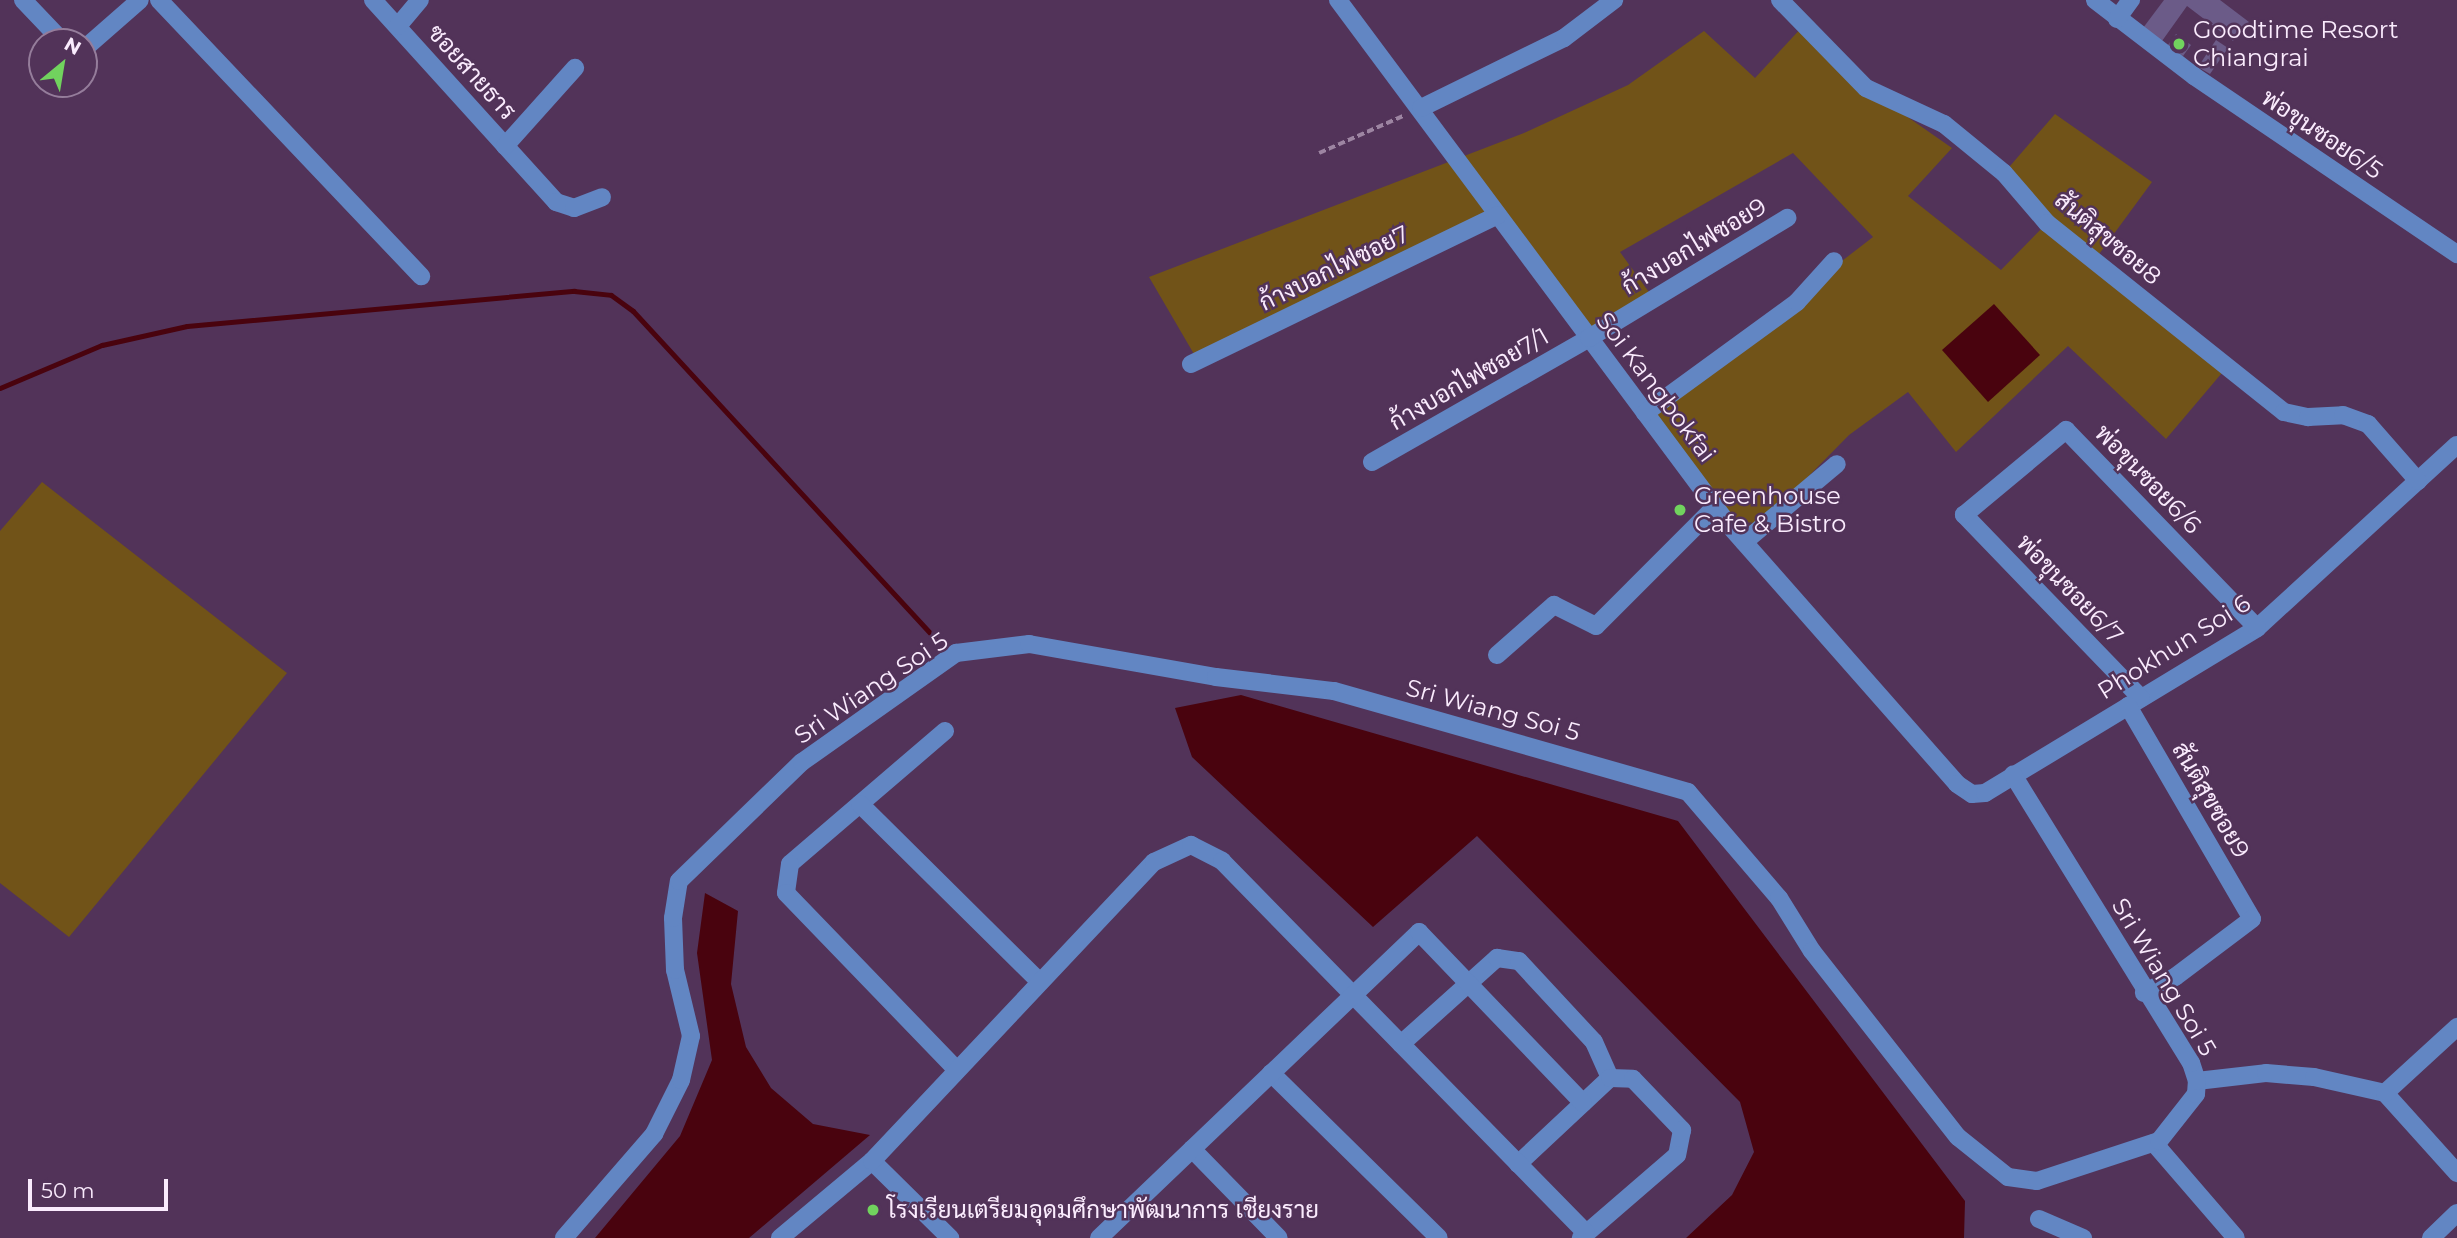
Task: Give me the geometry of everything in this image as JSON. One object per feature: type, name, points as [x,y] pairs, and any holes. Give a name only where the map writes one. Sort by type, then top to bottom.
[{"type":"street","points":[[23,0],[50,28]]},
{"type":"street","points":[[98,37],[140,0]]},
{"type":"street","points":[[159,0],[421,276]]},
{"type":"street","name":"ซอยสายธาร","points":[[373,0],[556,202],[574,208],[602,197]]},
{"type":"street","points":[[398,26],[420,0]]},
{"type":"street","name":"Soi Kangbokfai","points":[[1338,0],[1421,108],[1497,215],[1715,507],[1744,542],[1957,784],[1972,794],[1985,793],[1994,786]]},
{"type":"street","points":[[1421,108],[1564,38],[1614,0]]},
{"type":"street","name":"สันติสุขซอย8","points":[[1780,0],[1866,88],[1944,124],[2004,173],[2047,223],[2284,412],[2308,417],[2343,415],[2368,424],[2418,481]]},
{"type":"street","name":"พ่อขุนซอย6/5","points":[[2095,0],[2117,19],[2457,254]]},
{"type":"street","points":[[2117,19],[2131,0]]},
{"type":"street","points":[[506,146],[575,68]]},
{"type":"street","name":"ก้างบอกไฟซอย7","points":[[1191,364],[1497,215]]},
{"type":"street","name":"ก้างบอกไฟซอย9","points":[[1590,338],[1787,218]]},
{"type":"street","points":[[1645,412],[1797,302],[1835,261]]},
{"type":"street","name":"ก้างบอกไฟซอย7/1","points":[[1372,462],[1590,338]]},
{"type":"street","name":"พ่อขุนซอย6/6","points":[[1964,515],[2066,430],[2257,628]]},
{"type":"street","name":"Phokhun Soi 6","points":[[1994,786],[2257,628],[2457,445]]},
{"type":"street","points":[[1744,542],[1837,464]]},
{"type":"street","points":[[1497,655],[1554,605],[1596,626],[1715,507]]},
{"type":"street","name":"พ่อขุนซอย6/7","points":[[1964,515],[2134,702]]},
{"type":"street","name":"Sri Wiang Soi 5","points":[[564,1238],[654,1134],[681,1080],[691,1036],[676,970],[673,918],[679,881],[802,762],[957,653],[1028,644],[1216,677],[1334,691],[1577,757],[1688,792],[1772,888],[1812,951],[1958,1137],[2008,1177],[2038,1181],[2154,1143],[2196,1094],[2197,1081],[2191,1063],[2144,993],[2013,775]]},
{"type":"street","name":"สันติสุขซอย9","points":[[2134,702],[2252,919],[2175,977],[2144,993]]},
{"type":"street","points":[[945,731],[790,864],[786,893],[957,1070]]},
{"type":"street","points":[[860,804],[1040,982]]},
{"type":"street","points":[[780,1238],[872,1161],[1154,862],[1191,845],[1222,861],[1518,1164],[1583,1236],[1676,1155],[1682,1130],[1633,1079],[1609,1078],[1518,1164]]},
{"type":"street","points":[[1099,1238],[1419,932],[1583,1103]]},
{"type":"street","points":[[1401,1044],[1497,958],[1519,961],[1594,1042],[1609,1078]]},
{"type":"street","points":[[2385,1093],[2457,1027]]},
{"type":"street","points":[[1271,1073],[1439,1238]]},
{"type":"street","points":[[2197,1081],[2266,1073],[2314,1077],[2385,1093],[2457,1174]]},
{"type":"street","points":[[2154,1143],[2236,1238]]},
{"type":"street","points":[[1192,1149],[1279,1238]]},
{"type":"street","points":[[872,1161],[950,1238]]},
{"type":"street","points":[[2431,1238],[2457,1213]]},
{"type":"street","points":[[2039,1219],[2083,1238]]},
{"type":"path","points":[[1319,153],[1421,108]]},
{"type":"shaded area","points":[[1804,25],[1866,88],[1952,148],[1908,196],[2001,270],[2047,223],[2004,173],[2055,114],[2152,182],[2094,261],[2227,367],[2166,439],[2068,346],[1956,452],[1908,392],[1849,435],[1744,542],[1645,413],[1873,237],[1793,153],[1620,252],[1654,299],[1589,338],[1497,215],[1198,361],[1149,277],[1524,133],[1628,85],[1704,31],[1755,78]]},
{"type":"shaded area","points":[[1994,304],[2040,355],[1988,402],[1942,350]]},
{"type":"shaded area","points":[[42,482],[287,673],[69,937],[0,883],[0,531]]},
{"type":"shaded area","points":[[1241,695],[1678,821],[1965,1201],[1964,1238],[1686,1238],[1732,1195],[1754,1152],[1740,1102],[1477,836],[1373,927],[1192,757],[1175,708]]},
{"type":"shaded area","points":[[705,893],[738,911],[731,984],[746,1047],[771,1088],[813,1124],[870,1135],[749,1238],[595,1238],[680,1136],[712,1060],[697,953]]},
{"type":"building","points":[[2164,0],[2220,0],[2249,22],[2233,41],[2187,6],[2162,41],[2143,28]]},
{"type":"building","points":[[2176,34],[2191,45],[2183,56],[2168,45]]},
{"type":"building","points":[[2216,40],[2228,48],[2210,74],[2198,67]]},
{"type":"waterway","points":[[0,388],[102,345],[187,326],[574,291],[611,295],[633,311],[938,642]]},
{"type":"place","name":"Goodtime Resort Chiangrai","points":[[2179,44]]},
{"type":"place","name":"Greenhouse Cafe & Bistro","points":[[1680,510]]},
{"type":"place","name":"โรงเรียนเตรียมอุดมศึกษาพัฒนาการ เชียงราย","points":[[873,1210]]}]
